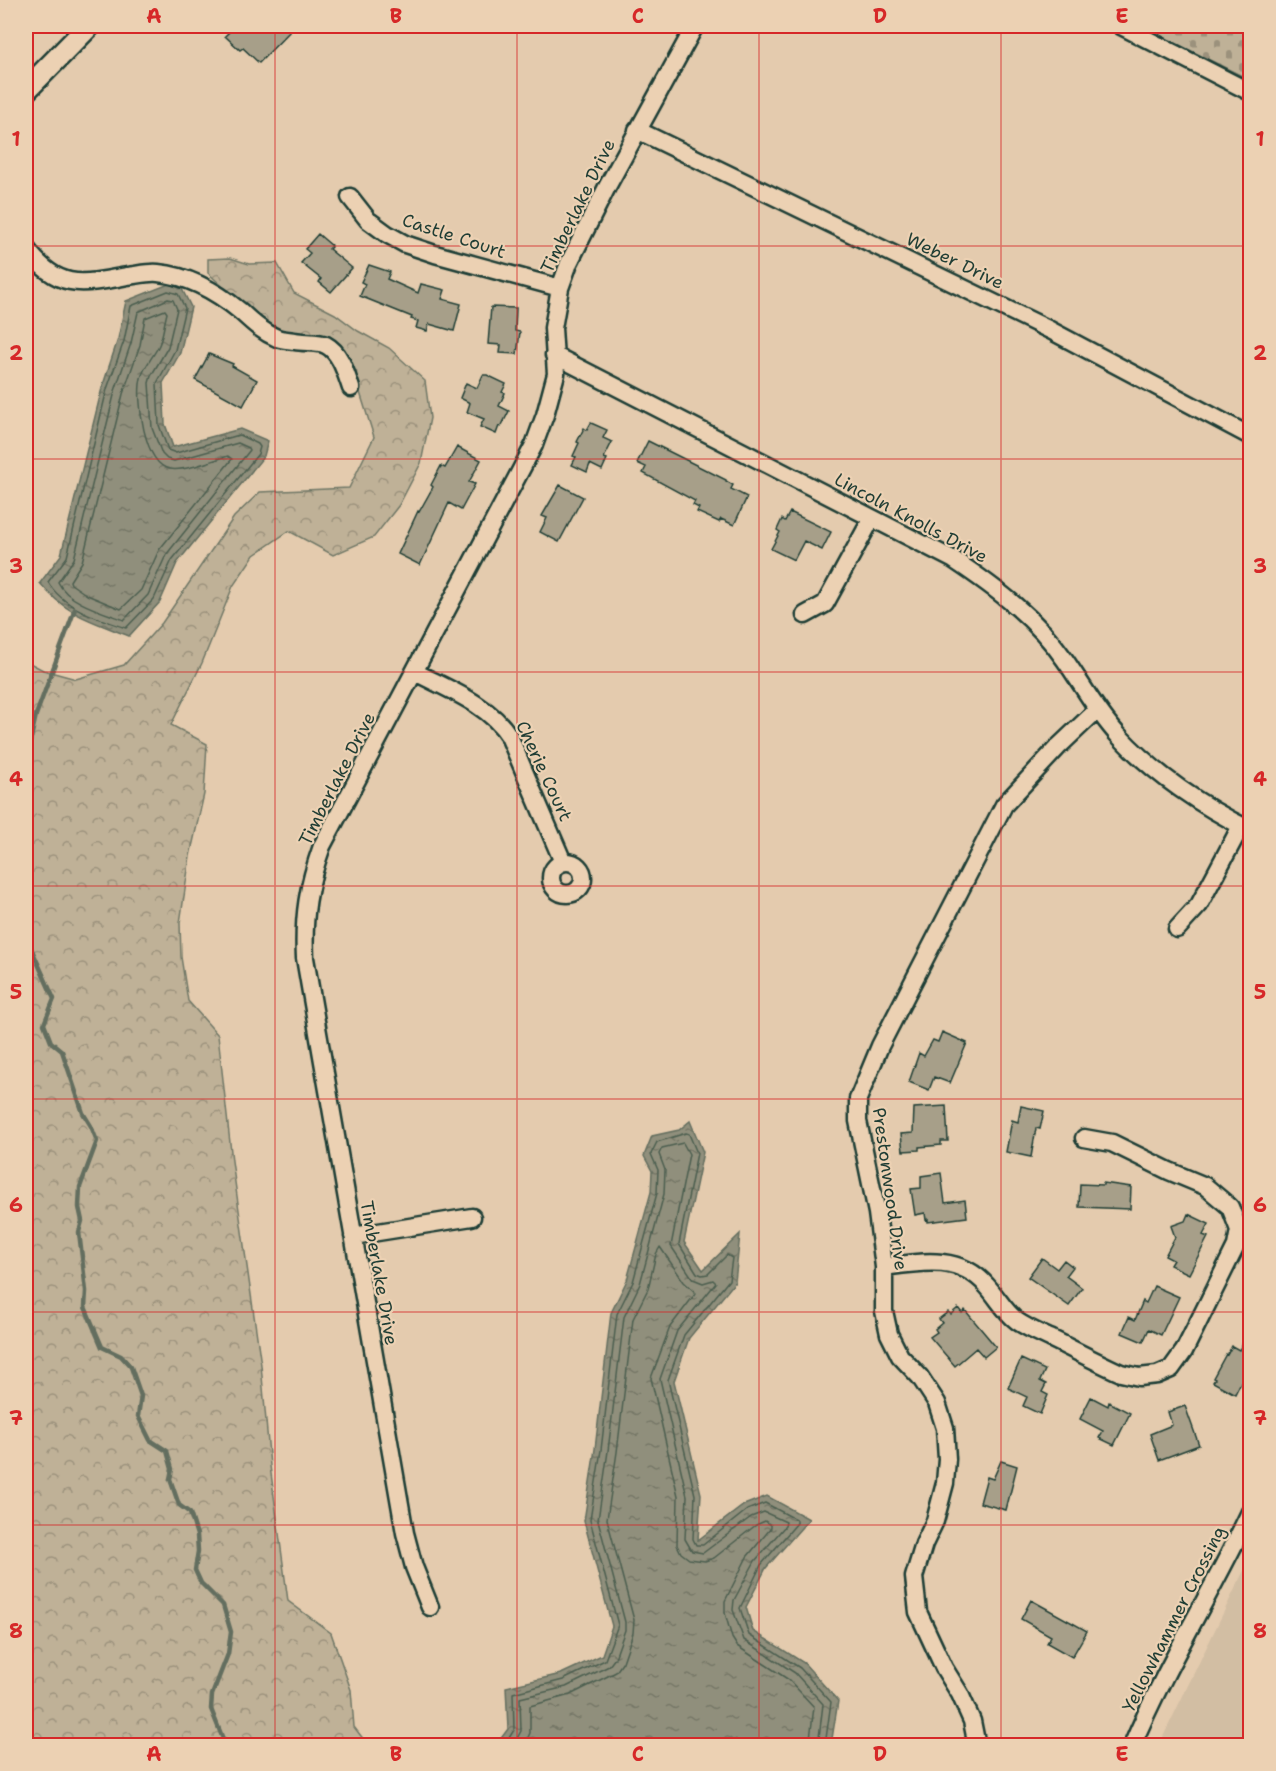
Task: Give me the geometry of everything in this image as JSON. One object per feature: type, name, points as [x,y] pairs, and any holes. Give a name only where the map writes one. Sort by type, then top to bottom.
[{"type":"main road","points":[[26,90],[89,26]]},
{"type":"street","name":"Timberlake Drive","points":[[430,1607],[414,1567],[405,1533],[305,958],[305,906],[311,876],[322,846],[534,445],[556,374],[554,328],[560,288],[574,254],[637,130],[695,26]]},
{"type":"street","points":[[1122,26],[1251,92]]},
{"type":"street","name":"Weber Drive","points":[[637,130],[1050,330],[1251,436]]},
{"type":"street","name":"Castle Court","points":[[350,197],[368,220],[405,244],[560,288]]},
{"type":"street","points":[[26,248],[43,269],[67,281],[96,282],[158,273],[202,286],[216,292],[260,329],[277,338],[326,345],[341,361],[351,387]]},
{"type":"street","name":"Lincoln Knolls Drive","points":[[554,355],[954,560],[986,581],[1016,605],[1043,632],[1097,710],[1117,734],[1152,767],[1199,800],[1246,828]]},
{"type":"street","points":[[805,615],[825,604],[872,518]]},
{"type":"street","name":"Cherie Court","points":[[415,672],[490,712],[501,724],[509,736],[563,862]]},
{"type":"street","name":"Prestonwood Drive","points":[[977,1746],[972,1721],[918,1612],[914,1577],[924,1544],[935,1521],[945,1484],[947,1459],[945,1428],[937,1403],[920,1377],[900,1356],[889,1334],[884,1311],[884,1267],[877,1213],[858,1121],[858,1099],[880,1046],[1004,806],[1058,747],[1097,710]]},
{"type":"street","points":[[1177,929],[1199,905],[1246,828]]},
{"type":"street","points":[[884,1267],[941,1262],[959,1266],[976,1274],[1003,1308],[1018,1322],[1121,1373],[1139,1377],[1157,1375],[1171,1369],[1184,1351],[1236,1246],[1239,1230],[1230,1207],[1205,1186],[1112,1143],[1084,1138]]},
{"type":"street","points":[[353,1236],[472,1217]]},
{"type":"street","name":"Yellowhammer Crossing","points":[[1132,1746],[1145,1715],[1209,1597],[1251,1512]]},
{"type":"shaded area","points":[[1250,1558],[1250,1745],[1159,1745]]},
{"type":"green space","points":[[1141,26],[1250,26],[1250,80]]},
{"type":"green space","points":[[230,258],[249,264],[277,263],[294,293],[335,314],[358,331],[389,348],[425,381],[430,418],[421,463],[399,505],[374,537],[333,555],[289,531],[254,555],[233,586],[202,663],[171,725],[207,744],[204,794],[190,856],[180,923],[181,957],[188,1001],[218,1035],[232,1161],[261,1365],[270,1466],[288,1601],[331,1633],[351,1690],[354,1727],[368,1745],[26,1745],[26,1145],[31,1136],[26,1122],[26,661],[43,670],[76,679],[124,665],[162,623],[234,517],[260,492],[349,488],[374,437],[353,370],[304,337],[290,331],[266,326],[208,273],[208,259]]},
{"type":"water","points":[[169,284],[182,289],[191,307],[180,353],[163,383],[165,424],[173,447],[240,429],[268,441],[264,456],[177,563],[160,602],[129,636],[80,616],[60,603],[40,583],[61,555],[126,301]]},
{"type":"water","points":[[690,1121],[703,1152],[684,1242],[703,1270],[740,1234],[735,1282],[689,1338],[674,1381],[701,1494],[698,1540],[744,1505],[767,1496],[809,1519],[766,1568],[746,1607],[753,1631],[804,1663],[838,1701],[831,1745],[496,1745],[508,1729],[506,1687],[561,1674],[602,1655],[612,1626],[584,1521],[611,1313],[627,1280],[651,1192],[652,1171],[644,1156],[652,1136],[679,1130]]},
{"type":"building","points":[[235,26],[295,26],[259,63],[225,36]]},
{"type":"building","points":[[318,234],[332,246],[329,249],[352,268],[331,292],[319,282],[321,279],[301,263],[310,253],[305,249]]},
{"type":"building","points":[[369,265],[390,272],[387,279],[418,293],[421,284],[445,290],[442,299],[461,304],[454,331],[429,324],[427,331],[416,328],[418,321],[411,319],[412,317],[360,296],[365,284],[361,282]]},
{"type":"building","points":[[491,307],[516,308],[515,331],[520,332],[517,354],[500,353],[501,345],[488,344]]},
{"type":"building","points":[[209,354],[233,364],[232,366],[257,380],[243,406],[195,380]]},
{"type":"building","points":[[483,375],[506,384],[499,406],[509,411],[496,434],[480,427],[484,419],[467,412],[470,403],[460,398],[466,383],[477,388]]},
{"type":"building","points":[[591,423],[607,430],[603,438],[612,442],[604,458],[607,459],[602,470],[590,464],[587,472],[572,465],[576,457],[573,456],[579,443],[577,442],[584,428],[587,430]]},
{"type":"building","points":[[648,441],[726,480],[733,485],[731,489],[747,497],[734,525],[721,519],[719,522],[697,512],[699,508],[693,505],[695,501],[643,473],[646,467],[637,463]]},
{"type":"building","points":[[457,447],[481,460],[469,482],[475,484],[461,510],[449,503],[420,565],[398,554],[418,511],[433,487],[431,485],[441,466],[445,468]]},
{"type":"building","points":[[560,485],[583,497],[559,542],[540,532],[547,518],[542,516]]},
{"type":"building","points":[[790,512],[831,532],[822,550],[804,541],[794,560],[771,549],[780,532],[777,530],[782,519],[785,521]]},
{"type":"building","points":[[942,1032],[967,1043],[950,1083],[934,1077],[929,1090],[909,1082],[919,1053],[924,1056],[933,1040],[938,1042]]},
{"type":"building","points":[[946,1106],[948,1141],[941,1141],[941,1145],[919,1147],[919,1150],[903,1151],[901,1134],[913,1133],[914,1108]]},
{"type":"building","points":[[1021,1106],[1044,1111],[1040,1129],[1036,1128],[1031,1157],[1006,1152],[1012,1120],[1018,1122]]},
{"type":"building","points":[[941,1173],[945,1203],[965,1200],[967,1217],[928,1222],[925,1213],[915,1215],[911,1189],[921,1188],[921,1176]]},
{"type":"building","points":[[1103,1183],[1131,1187],[1130,1209],[1079,1207],[1080,1184],[1103,1185]]},
{"type":"building","points":[[1188,1214],[1209,1224],[1203,1235],[1208,1237],[1189,1274],[1170,1265],[1173,1260],[1165,1256],[1175,1237],[1171,1226],[1185,1221]]},
{"type":"building","points":[[1042,1258],[1057,1269],[1064,1260],[1073,1267],[1066,1276],[1082,1288],[1069,1306],[1028,1277]]},
{"type":"building","points":[[1154,1286],[1179,1297],[1161,1335],[1149,1329],[1143,1342],[1122,1333],[1129,1317],[1135,1320],[1143,1301],[1146,1303]]},
{"type":"building","points":[[958,1308],[962,1313],[965,1310],[996,1347],[984,1357],[976,1348],[955,1366],[930,1337],[937,1332],[935,1329],[942,1323],[939,1319]]},
{"type":"building","points":[[1251,1328],[1251,1387],[1241,1382],[1235,1394],[1213,1382],[1215,1379],[1213,1378],[1232,1346],[1239,1350]]},
{"type":"building","points":[[1021,1359],[1045,1370],[1040,1381],[1046,1384],[1042,1392],[1048,1395],[1040,1414],[1023,1406],[1027,1397],[1008,1388]]},
{"type":"building","points":[[1091,1397],[1108,1406],[1109,1402],[1130,1413],[1114,1445],[1099,1438],[1103,1431],[1080,1419]]},
{"type":"building","points":[[1185,1406],[1199,1445],[1159,1460],[1150,1434],[1172,1425],[1168,1412]]},
{"type":"building","points":[[1001,1461],[1017,1466],[1006,1510],[980,1503],[987,1477],[993,1479]]},
{"type":"building","points":[[1031,1600],[1087,1631],[1072,1657],[1047,1643],[1051,1636],[1021,1619]]},
{"type":"waterway","points":[[26,760],[36,715],[75,609]]},
{"type":"waterway","points":[[26,937],[54,999],[44,1024],[51,1042],[62,1051],[83,1113],[97,1141],[80,1187],[79,1207],[82,1221],[79,1232],[86,1291],[85,1307],[102,1347],[121,1356],[131,1367],[141,1396],[138,1416],[150,1440],[167,1451],[172,1469],[170,1479],[179,1505],[190,1513],[197,1535],[198,1551],[195,1570],[201,1583],[223,1605],[231,1632],[228,1654],[212,1695],[211,1709],[223,1739],[229,1746]]}]
